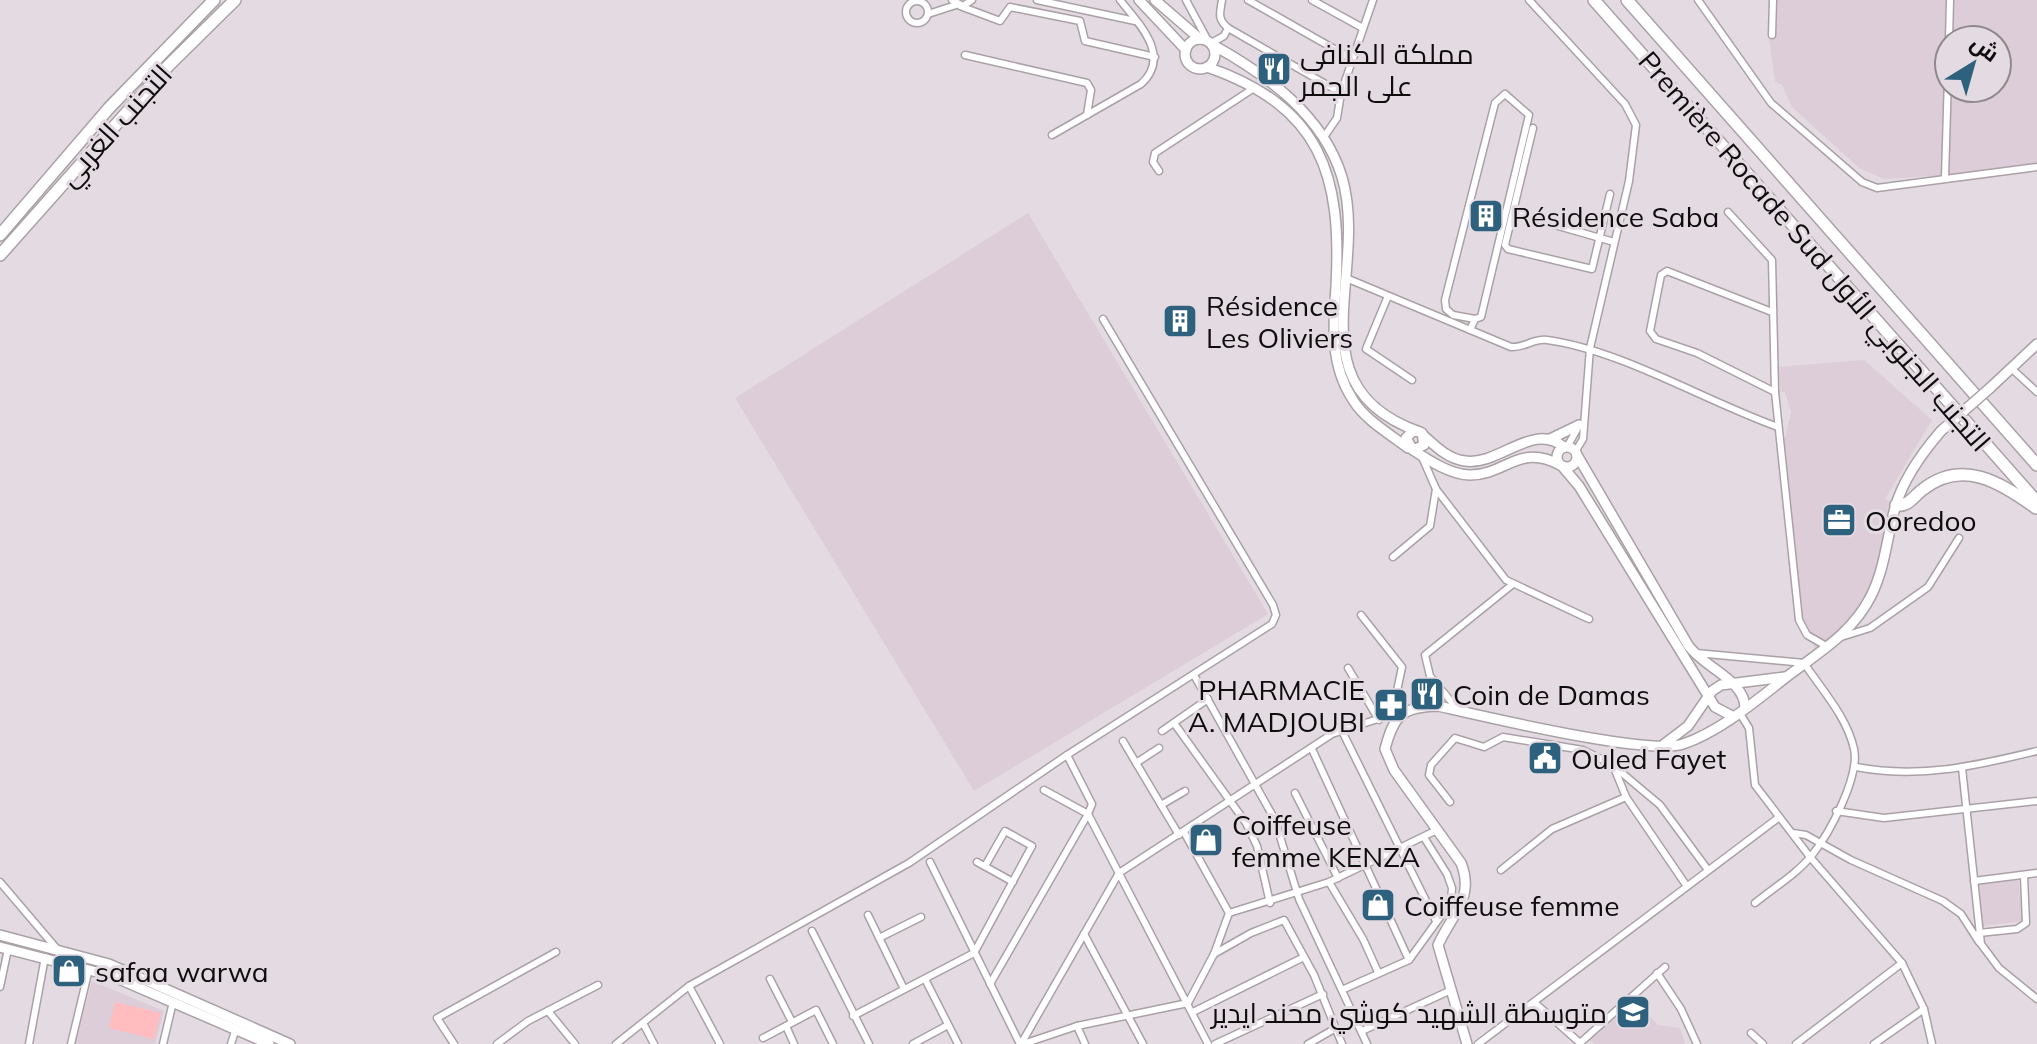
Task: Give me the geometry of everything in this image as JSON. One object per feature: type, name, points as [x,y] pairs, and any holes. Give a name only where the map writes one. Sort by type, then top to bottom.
[{"type":"highway","name":"التجنب الغربي","points":[[0,235],[117,99],[214,0]]},
{"type":"highway","name":"التجنب الغربي","points":[[0,257],[168,66],[235,0]]},
{"type":"highway","name":"Première Rocade Sud التجنب الجنوبي الأول","points":[[1594,0],[2037,502]]},
{"type":"highway","name":"Première Rocade Sud التجنب الجنوبي الأول","points":[[1627,0],[2037,465]]},
{"type":"highway","points":[[1896,505],[1904,506],[1930,484],[1961,474],[1992,479],[2037,509]]},
{"type":"street","points":[[901,0],[914,23],[921,22],[928,14],[972,0]]},
{"type":"street","points":[[1037,0],[1137,21]]},
{"type":"street","points":[[1052,135],[1145,81],[1155,57],[1152,43],[1120,0]]},
{"type":"street","points":[[1139,0],[1186,50],[1191,65],[1207,67],[1254,88],[1296,119],[1312,143],[1334,189],[1337,256],[1334,350],[1345,386],[1366,416],[1422,457],[1465,475],[1486,472],[1529,456],[1561,466],[1572,466],[1571,450],[1581,421],[1590,348],[1636,148],[1633,114],[1529,0]]},
{"type":"street","points":[[1155,0],[1297,105],[1324,137],[1342,177],[1346,199],[1343,353],[1355,387],[1386,418],[1421,432],[1444,453],[1463,461],[1487,459],[1520,443],[1550,439],[1581,421]]},
{"type":"street","points":[[1186,0],[1214,59],[1207,67]]},
{"type":"street","points":[[1222,0],[1221,22],[1228,28],[1341,93]]},
{"type":"street","points":[[1248,0],[1352,59]]},
{"type":"street","points":[[1312,0],[1361,27]]},
{"type":"street","points":[[1324,137],[1337,118],[1341,93],[1361,27],[1373,0]]},
{"type":"street","points":[[1698,0],[1771,103],[1850,174],[1877,188],[2037,167]]},
{"type":"street","points":[[1772,35],[1773,0]]},
{"type":"street","points":[[1949,24],[1950,0]]},
{"type":"street","points":[[906,11],[910,3],[922,1],[928,14]]},
{"type":"street","points":[[956,4],[1000,21],[1011,7],[1080,21],[1085,41],[1155,57]]},
{"type":"street","points":[[1186,50],[1189,43],[1208,42],[1224,36],[1228,28]]},
{"type":"street","points":[[965,55],[1087,83],[1091,90],[1087,115]]},
{"type":"street","points":[[1159,171],[1153,162],[1155,153],[1254,88]]},
{"type":"street","points":[[1505,94],[1529,115],[1485,301],[1480,319],[1475,319],[1453,315],[1446,309],[1445,300],[1495,103],[1505,94]]},
{"type":"street","points":[[1945,177],[1947,104]]},
{"type":"street","points":[[1533,128],[1505,245],[1510,250],[1590,270],[1595,265],[1610,194]]},
{"type":"street","points":[[1728,212],[1772,260],[1775,392],[1799,620],[1807,635],[1828,647]]},
{"type":"street","points":[[1513,213],[1614,242]]},
{"type":"street","points":[[1772,312],[1667,271],[1661,275],[1650,331],[1656,339],[1697,353],[1775,392]]},
{"type":"street","points":[[1346,278],[1511,347],[1540,339],[1590,348],[1722,407],[1778,427]]},
{"type":"street","points":[[1388,296],[1366,349],[1412,380]]},
{"type":"street","points":[[616,1044],[689,986],[909,863],[1067,755],[1264,632],[1276,615],[1103,319]]},
{"type":"street","points":[[1470,330],[1475,319]]},
{"type":"street","points":[[1021,1044],[1119,873],[1342,731],[1413,707],[1459,711],[1660,747],[1688,742],[1738,712],[1841,637],[1862,612],[1876,585],[1896,505],[1917,463],[1941,431],[2037,344]]},
{"type":"street","points":[[2011,368],[2037,392]]},
{"type":"street","points":[[1411,449],[1424,445],[1421,432]]},
{"type":"street","points":[[1550,439],[1571,450],[1694,653],[1741,691],[1738,712],[1749,728],[1755,785],[1810,857],[1902,963],[1924,1009],[1932,1044]]},
{"type":"street","points":[[1571,450],[1557,456],[1561,466],[1586,499],[1708,696],[1720,711],[1738,712]]},
{"type":"street","points":[[1422,457],[1436,489],[1506,580],[1589,619]]},
{"type":"street","points":[[1393,557],[1430,526],[1436,489]]},
{"type":"street","points":[[1841,637],[1870,628],[1928,587],[1959,538]]},
{"type":"street","points":[[1459,711],[1430,676],[1425,655],[1513,584]]},
{"type":"street","points":[[1361,615],[1402,667],[1392,715]]},
{"type":"street","points":[[1694,653],[1804,663]]},
{"type":"street","points":[[1755,903],[1810,857],[1820,843],[1856,767],[1846,724],[1804,663]]},
{"type":"street","points":[[1348,668],[1379,720]]},
{"type":"street","points":[[1194,675],[1258,786],[1283,838],[1297,893],[1367,1044]]},
{"type":"street","points":[[1660,747],[1688,726],[1708,696],[1721,685],[1787,677]]},
{"type":"street","points":[[1162,731],[1208,699]]},
{"type":"street","points":[[1413,707],[1396,720],[1385,749],[1394,770],[1461,863],[1468,886],[1438,945],[1467,1044]]},
{"type":"street","points":[[1174,723],[1233,801],[1257,846],[1270,903]]},
{"type":"street","points":[[1342,731],[1436,921]]},
{"type":"street","points":[[1450,802],[1429,775],[1431,765],[1455,738],[1484,747],[1503,737],[1583,750],[1613,765],[1660,805],[1708,870]]},
{"type":"street","points":[[1123,741],[1229,913]]},
{"type":"street","points":[[1136,763],[1159,748]]},
{"type":"street","points":[[1312,749],[1409,960]]},
{"type":"street","points":[[1856,767],[1888,773],[1929,774],[2037,751]]},
{"type":"street","points":[[990,984],[1092,804],[1067,755]]},
{"type":"street","points":[[1613,765],[1626,797],[1686,885]]},
{"type":"street","points":[[1962,768],[1981,944]]},
{"type":"street","points":[[1044,790],[1088,814],[1208,1044]]},
{"type":"street","points":[[1161,805],[1185,791]]},
{"type":"street","points":[[1295,793],[1338,878]]},
{"type":"street","points":[[1501,870],[1552,829],[1626,797]]},
{"type":"street","points":[[1836,811],[1884,818],[2037,801]]},
{"type":"street","points":[[1478,1044],[1778,818]]},
{"type":"street","points":[[1229,913],[1270,903],[1329,882],[1425,839],[1437,830]]},
{"type":"street","points":[[853,1016],[974,953],[1032,846],[1005,831],[985,866]]},
{"type":"street","points":[[1793,833],[1806,835],[1943,901],[1961,914],[1999,968],[2037,999]]},
{"type":"street","points":[[1344,989],[1409,960],[1451,902],[1452,888],[1425,839]]},
{"type":"street","points":[[930,862],[1021,1044]]},
{"type":"street","points":[[977,862],[1013,882]]},
{"type":"street","points":[[1974,881],[2037,873]]},
{"type":"street","points":[[1979,933],[2017,929],[2026,923],[2024,876]]},
{"type":"street","points":[[0,882],[57,949]]},
{"type":"street","points":[[1329,882],[1363,939],[1378,972]]},
{"type":"street","points":[[1021,1044],[1077,1026],[1188,1003],[1214,954],[1229,913]]},
{"type":"street","points":[[868,915],[904,989]]},
{"type":"street","points":[[879,938],[921,917]]},
{"type":"street","points":[[1214,954],[1282,920],[1323,994],[1342,1044]]},
{"type":"street","points":[[812,931],[869,1044]]},
{"type":"street","points":[[1084,934],[1143,1044]]},
{"type":"street","points":[[0,935],[109,964],[290,1044]]},
{"type":"street","points":[[0,987],[4,948],[89,969],[269,1044]]},
{"type":"street","points":[[454,1044],[437,1018],[556,952]]},
{"type":"street","points":[[29,1044],[45,957]]},
{"type":"street","points":[[1193,1012],[1304,957]]},
{"type":"street","points":[[1796,1044],[1902,963]]},
{"type":"street","points":[[1535,1003],[1581,1043],[1665,967]]},
{"type":"street","points":[[71,1044],[89,969]]},
{"type":"street","points":[[1657,973],[1681,1009],[1697,1044]]},
{"type":"street","points":[[770,979],[794,1044]]},
{"type":"street","points":[[925,979],[958,1044]]},
{"type":"street","points":[[497,1044],[548,1011],[598,985]]},
{"type":"street","points":[[689,986],[720,1044]]},
{"type":"street","points":[[1362,1031],[1449,991]]},
{"type":"street","points":[[1215,1044],[1323,994]]},
{"type":"street","points":[[163,1044],[173,1002]]},
{"type":"street","points":[[1874,1044],[1924,1009]]},
{"type":"street","points":[[763,1038],[816,1010],[833,1044]]},
{"type":"street","points":[[548,1011],[575,1044]]},
{"type":"street","points":[[643,1023],[654,1044]]},
{"type":"street","points":[[913,1044],[948,1025]]},
{"type":"street","points":[[1077,1026],[1085,1044]]},
{"type":"street","points":[[231,1044],[236,1028]]},
{"type":"street","points":[[1308,1044],[1336,1028]]},
{"type":"street","points":[[1751,1033],[1763,1044]]},
{"type":"shaded area","points":[[1770,0],[2037,0],[2037,170],[1884,179],[1859,168],[1792,107],[1782,85],[1775,82],[1769,38]]},
{"type":"shaded area","points":[[1028,213],[1268,614],[974,791],[735,398]]},
{"type":"shaded area","name":"Ooredoo","points":[[1864,360],[1932,420],[1885,499],[1892,502],[1878,570],[1865,601],[1844,629],[1815,649],[1795,607],[1801,603],[1791,538],[1784,443],[1791,412],[1785,392],[1781,392],[1778,367]]},
{"type":"shaded area","points":[[2018,879],[2023,921],[1983,926],[1979,882]]},
{"type":"shaded area","points":[[92,981],[164,1011],[155,1044],[74,1044]]},
{"type":"shaded area","name":"متوسطة الشهيد كوشي محند ايدير","points":[[1635,999],[1658,1025],[1680,1028],[1685,1044],[1595,1044],[1589,1040]]},
{"type":"shaded area","points":[[115,1002],[161,1013],[154,1039],[109,1028]]},
{"type":"place","name":"مملكة الكنافى على الجمر","points":[[1274,69]]},
{"type":"place","name":"Résidence Saba","points":[[1486,216]]},
{"type":"place","name":"Résidence Les Oliviers","points":[[1180,321]]},
{"type":"place","name":"Ooredoo","points":[[1839,520]]},
{"type":"place","name":"Coin de Damas","points":[[1427,694]]},
{"type":"place","name":"PHARMACIE A. MADJOUBI","points":[[1391,705]]},
{"type":"place","name":"Ouled Fayet","points":[[1545,758]]},
{"type":"place","name":"Coiffeuse femme KENZA","points":[[1206,840]]},
{"type":"place","name":"Coiffeuse femme","points":[[1378,905]]},
{"type":"place","name":"safaa warwa","points":[[69,971]]},
{"type":"place","name":"متوسطة الشهيد كوشي محند ايدير","points":[[1633,1012]]}]
